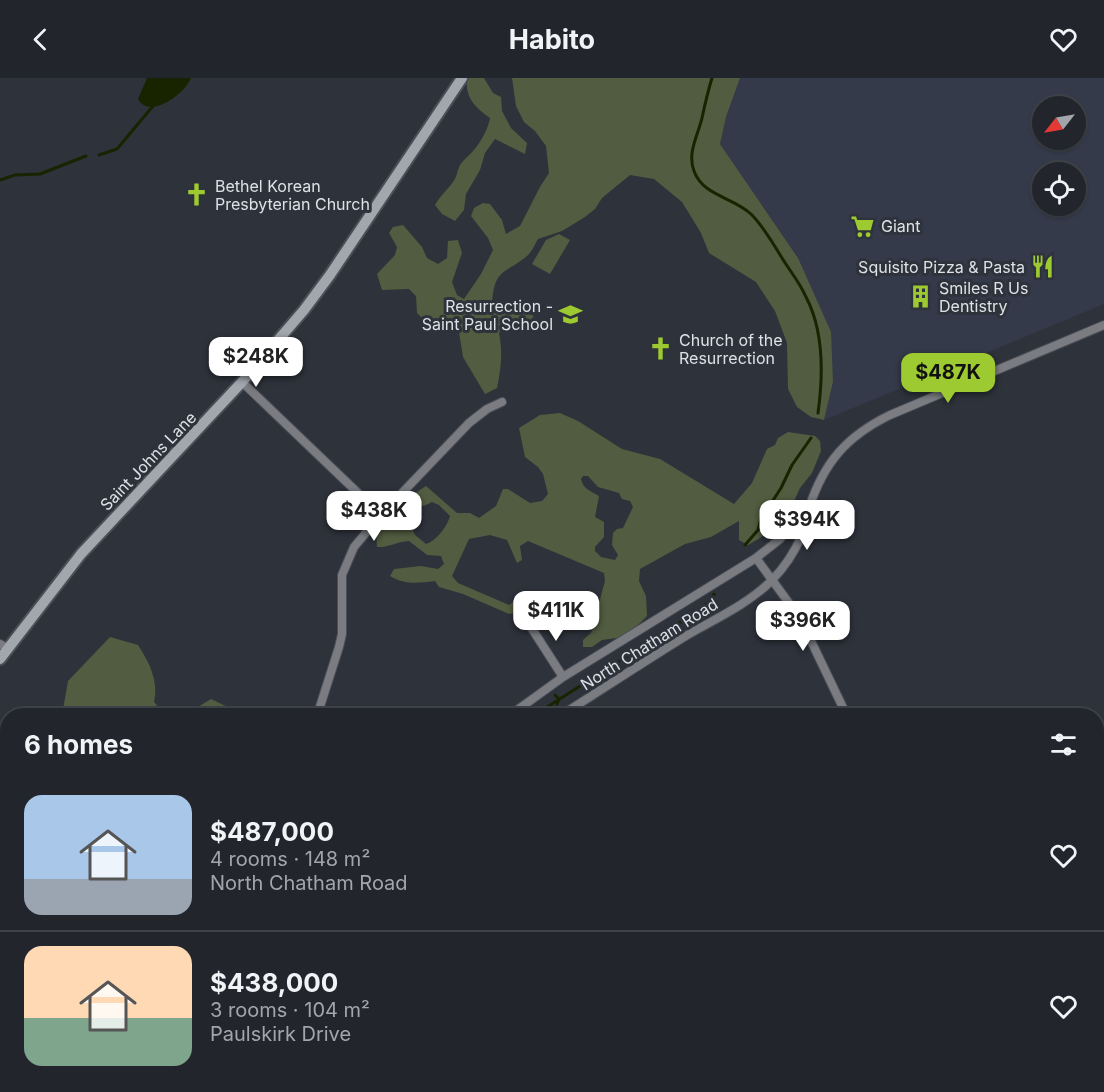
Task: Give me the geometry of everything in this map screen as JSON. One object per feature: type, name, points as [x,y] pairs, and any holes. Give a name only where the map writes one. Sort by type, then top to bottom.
[{"type":"street","name":"Saint Johns Lane","points":[[0,659],[4,647],[81,554],[280,340],[330,275],[462,78]]},
{"type":"street","name":"North Chatham Road","points":[[572,708],[631,669],[744,602],[772,580],[791,555],[802,534],[809,507],[840,449],[871,424],[1104,325]]},
{"type":"street","points":[[242,382],[381,515]]},
{"type":"street","points":[[319,708],[342,634],[342,575],[354,547],[381,515],[469,423],[487,409],[502,402]]},
{"type":"street","name":"North Chatham Road","points":[[520,708],[563,677],[756,558],[780,539],[809,507]]},
{"type":"street","points":[[756,558],[800,618],[843,708]]},
{"type":"street","points":[[527,621],[563,677]]},
{"type":"shaded area","points":[[147,78],[191,78],[182,91],[174,97],[158,106],[150,107],[143,105],[138,99]]},
{"type":"shaded area","points":[[467,78],[484,78],[493,93],[501,97],[502,111],[511,128],[527,143],[525,154],[495,139],[485,153],[480,170],[466,194],[464,210],[455,221],[442,214],[435,205],[454,180],[461,163],[481,140],[490,118],[469,97]]},
{"type":"shaded area","points":[[512,78],[740,78],[726,117],[720,144],[798,258],[831,332],[833,382],[824,420],[811,417],[797,407],[788,389],[787,343],[775,311],[756,282],[709,253],[701,233],[682,202],[654,179],[630,175],[602,198],[595,209],[585,217],[562,231],[538,239],[529,254],[498,278],[492,305],[499,312],[509,307],[534,316],[524,327],[504,325],[499,333],[501,361],[497,388],[485,394],[463,357],[458,326],[431,327],[417,313],[416,296],[409,289],[382,290],[377,274],[395,255],[397,247],[389,233],[393,227],[403,225],[422,247],[427,258],[438,264],[447,258],[448,241],[458,240],[462,253],[452,282],[457,295],[464,299],[481,274],[493,250],[488,238],[471,216],[474,208],[483,203],[490,204],[502,220],[506,234],[520,226],[549,173],[546,146],[535,131],[524,122],[516,106]]},
{"type":"shaded area","points":[[740,78],[1104,78],[1104,304],[824,420],[833,382],[798,258],[720,144],[726,117]]},
{"type":"shaded area","points":[[559,234],[570,240],[550,274],[532,264],[546,240]]},
{"type":"shaded area","points":[[560,413],[578,421],[622,449],[660,459],[734,504],[752,483],[767,449],[775,445],[778,438],[788,432],[815,436],[820,441],[821,451],[812,473],[800,488],[791,508],[770,532],[748,545],[739,540],[739,521],[711,537],[685,544],[640,569],[639,581],[646,596],[647,616],[633,630],[617,638],[602,640],[592,647],[583,647],[583,640],[591,633],[594,626],[585,620],[582,610],[599,603],[605,581],[604,573],[528,541],[520,546],[522,560],[517,563],[507,540],[490,535],[469,539],[452,576],[458,583],[509,605],[513,602],[516,605],[516,613],[509,614],[463,594],[439,587],[435,581],[406,582],[390,576],[394,569],[421,566],[438,569],[444,564],[441,556],[427,555],[409,541],[377,547],[377,534],[381,525],[400,511],[404,512],[415,535],[426,544],[441,533],[450,516],[439,505],[432,502],[423,506],[413,503],[414,494],[426,486],[457,513],[470,513],[479,518],[496,506],[503,489],[508,489],[530,503],[542,501],[548,494],[543,474],[525,457],[519,428],[540,415]],"holes":[[[583,476],[588,476],[598,487],[619,493],[622,499],[630,501],[633,507],[623,528],[613,533],[612,545],[618,555],[615,560],[601,557],[595,551],[595,547],[604,537],[604,522],[595,517],[599,496],[582,482]]]},
{"type":"shaded area","points":[[110,637],[138,645],[154,679],[154,702],[159,708],[63,708],[68,681]]},
{"type":"shaded area","points":[[211,699],[230,708],[196,708]]},
{"type":"waterway","points":[[712,78],[692,151],[694,171],[704,186],[751,214],[768,235],[804,292],[816,324],[821,354],[818,413]]},
{"type":"waterway","points":[[99,155],[117,149],[153,106]]},
{"type":"waterway","points":[[0,180],[15,175],[40,174],[86,156]]},
{"type":"waterway","points":[[745,545],[758,530],[761,519],[781,488],[792,465],[811,438]]},
{"type":"waterway","points":[[546,708],[698,611],[714,594]]},
{"type":"waterway","points":[[555,695],[559,699],[557,704]]},
{"type":"place","name":"Bethel Korean Presbyterian Church","points":[[197,195]]},
{"type":"place","name":"Giant","points":[[863,226]]},
{"type":"place","name":"Squisito Pizza & Pasta","points":[[1043,267]]},
{"type":"place","name":"Smiles R Us Dentistry","points":[[921,297]]},
{"type":"place","name":"Resurrection - Saint Paul School","points":[[571,315]]},
{"type":"place","name":"Church of the Resurrection","points":[[661,349]]}]
